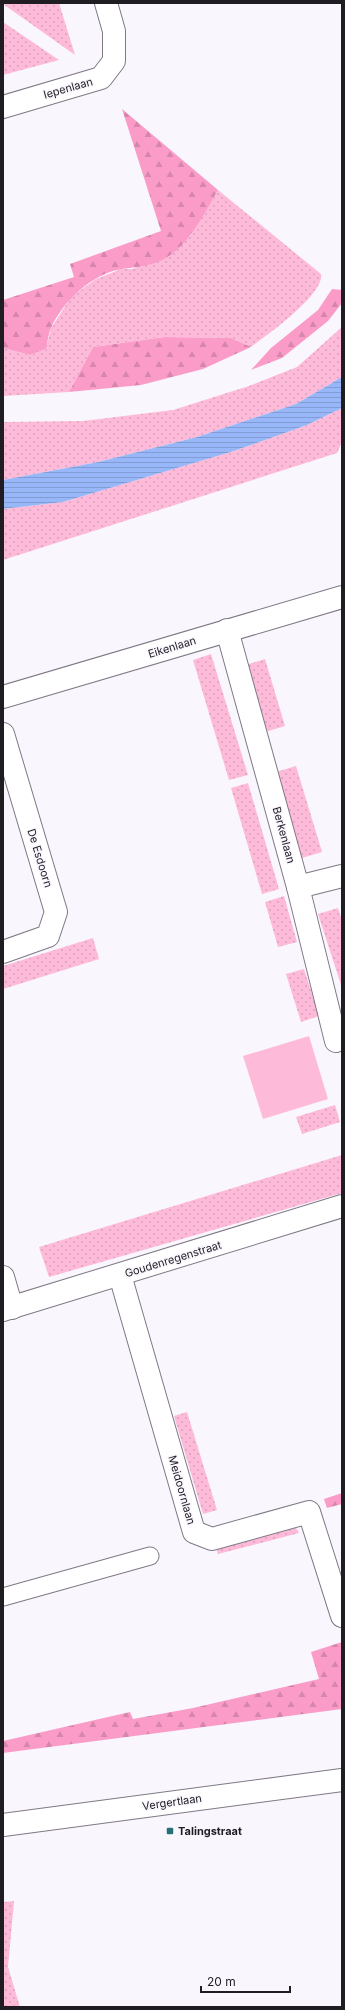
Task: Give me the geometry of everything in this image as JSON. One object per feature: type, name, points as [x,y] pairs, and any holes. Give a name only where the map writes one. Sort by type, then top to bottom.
[{"type":"street","name":"Iepenlaan","points":[[3,107],[101,78],[114,61],[114,31],[106,3]]},
{"type":"street","name":"Eikenlaan","points":[[3,697],[342,597]]},
{"type":"street","name":"Berkenlaan","points":[[227,630],[298,887],[336,1041]]},
{"type":"street","name":"De Esdoorn","points":[[3,734],[56,912],[48,936],[3,952]]},
{"type":"street","points":[[298,887],[342,876]]},
{"type":"street","name":"Goudenregenstraat","points":[[8,1309],[342,1206]]},
{"type":"street","name":"Meidoornlaan","points":[[120,1275],[194,1532],[212,1539],[309,1512],[342,1616]]},
{"type":"street","points":[[3,1277],[8,1309]]},
{"type":"street","points":[[3,1597],[150,1556]]},
{"type":"street","name":"Vergertlaan","points":[[3,1825],[342,1780]]},
{"type":"shaded area","points":[[59,3],[75,55],[3,4]]},
{"type":"shaded area","points":[[3,22],[59,60],[3,75]]},
{"type":"shaded area","points":[[218,190],[321,274],[320,282],[305,303],[251,347],[231,338],[165,337],[93,347],[69,392],[3,396],[3,348],[30,355],[46,349],[51,328],[71,297],[96,279],[121,269],[133,269],[190,236]]},
{"type":"shaded area","points":[[342,327],[342,377],[296,404],[197,437],[98,462],[3,480],[3,422],[83,421],[173,410],[249,386],[297,367]]},
{"type":"shaded area","points":[[342,408],[342,442],[337,453],[3,560],[3,509],[63,502],[234,451],[307,425]]},
{"type":"shaded area","points":[[211,654],[248,775],[229,780],[193,660]]},
{"type":"shaded area","points":[[265,659],[285,726],[265,732],[246,665]]},
{"type":"shaded area","points":[[296,766],[322,852],[302,858],[276,772]]},
{"type":"shaded area","points":[[248,783],[279,889],[262,894],[231,788]]},
{"type":"shaded area","points":[[284,896],[297,942],[278,947],[265,902]]},
{"type":"shaded area","points":[[338,908],[342,920],[342,988],[318,914]]},
{"type":"shaded area","points":[[93,938],[99,959],[3,989],[3,966]]},
{"type":"shaded area","points":[[304,969],[319,1016],[301,1022],[286,974]]},
{"type":"shaded area","points":[[309,1036],[328,1099],[263,1119],[243,1056]]},
{"type":"shaded area","points":[[335,1105],[340,1122],[302,1134],[296,1117]]},
{"type":"shaded area","points":[[342,1155],[342,1193],[49,1277],[39,1247]]},
{"type":"shaded area","points":[[187,1412],[217,1510],[203,1514],[174,1416]]},
{"type":"shaded area","points":[[292,1521],[299,1533],[218,1554],[214,1542]]},
{"type":"shaded area","points":[[14,1901],[8,1967],[20,2007],[3,2007],[3,1902]]},
{"type":"green space","points":[[122,109],[218,190],[196,227],[175,252],[161,261],[139,267],[122,269],[100,276],[80,290],[56,318],[50,330],[46,349],[30,355],[3,348],[3,300],[74,277],[70,264],[161,231]]},
{"type":"green space","points":[[332,289],[342,290],[342,303],[328,321],[282,358],[251,370],[271,348],[318,310]]},
{"type":"green space","points":[[165,337],[231,338],[251,347],[203,369],[141,385],[69,392],[93,347]]},
{"type":"green space","points":[[342,1493],[342,1504],[327,1508],[324,1499]]},
{"type":"green space","points":[[342,1642],[342,1709],[3,1753],[3,1741],[130,1712],[133,1719],[193,1708],[319,1679],[311,1652]]},
{"type":"water","points":[[342,377],[342,408],[307,425],[234,451],[63,502],[3,509],[3,480],[98,462],[197,437],[296,404]]},
{"type":"place","name":"Talingstraat","points":[[170,1831]]}]
